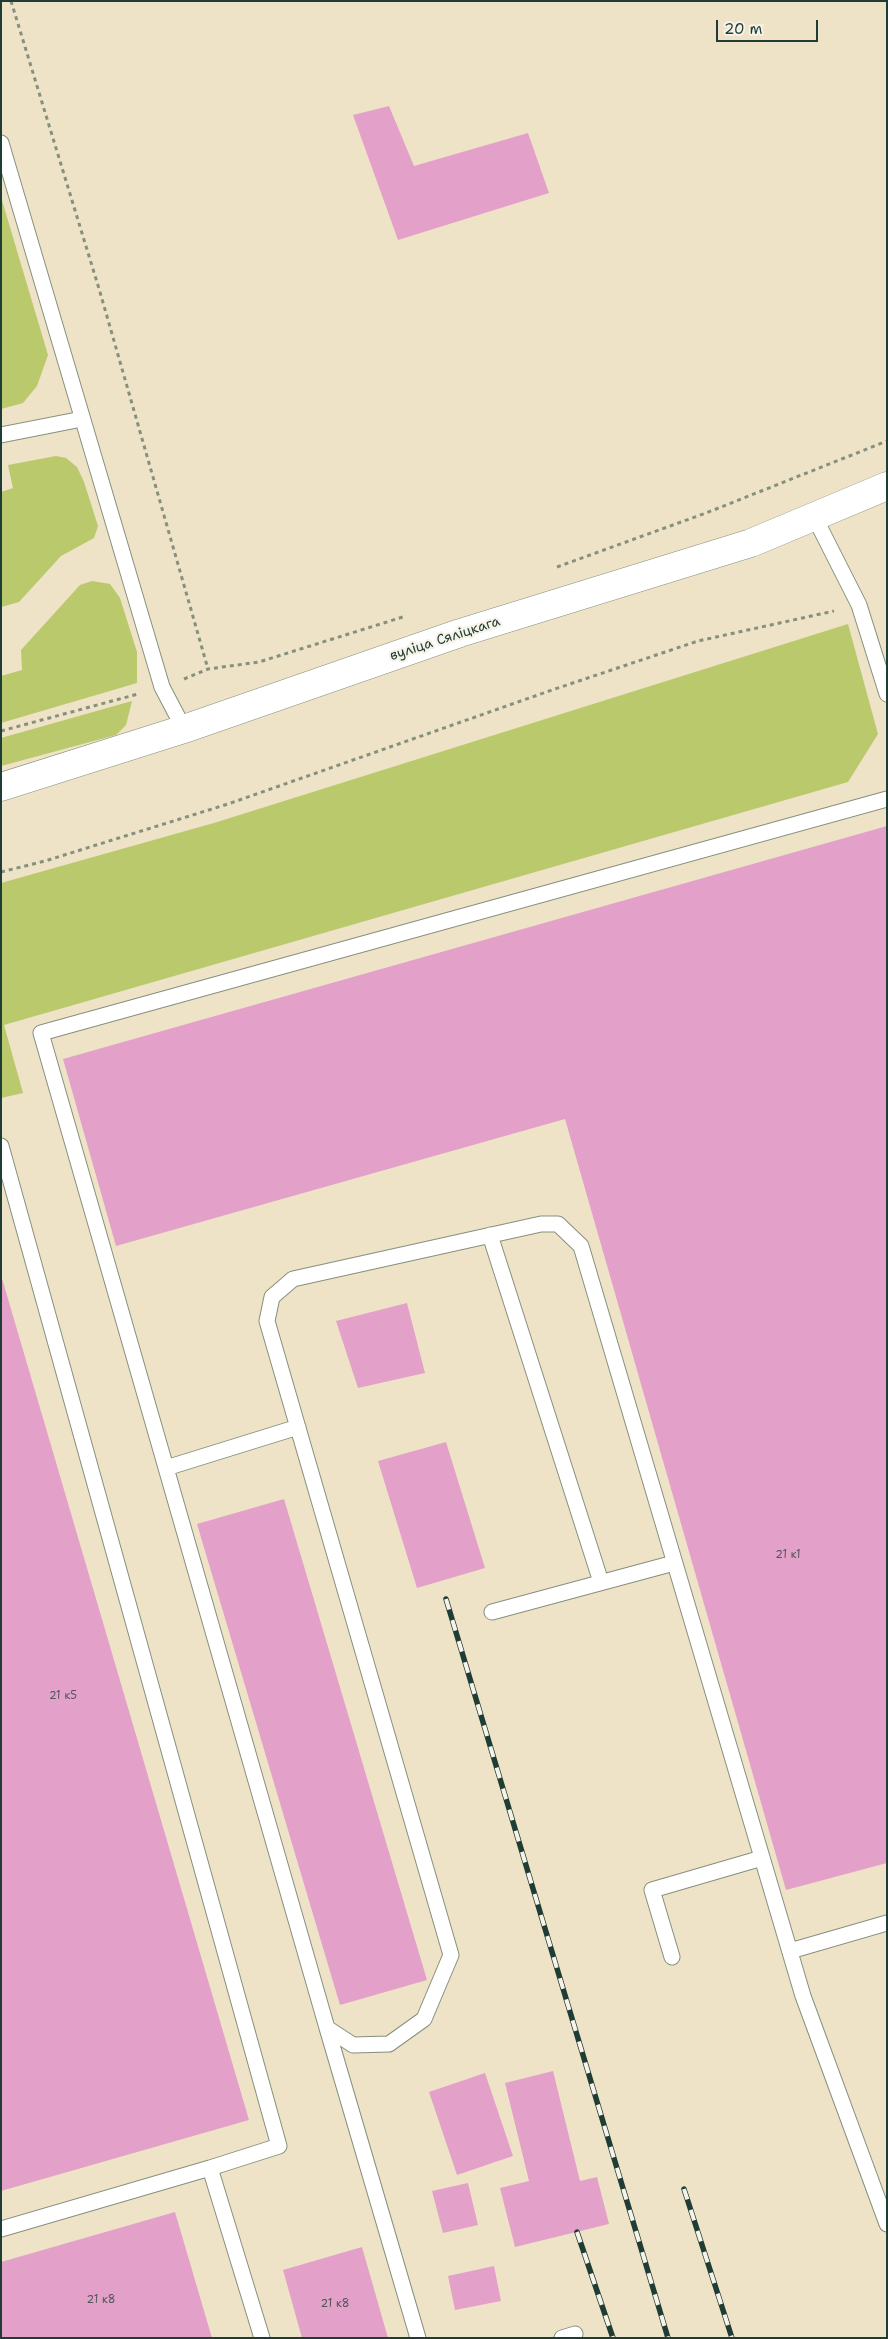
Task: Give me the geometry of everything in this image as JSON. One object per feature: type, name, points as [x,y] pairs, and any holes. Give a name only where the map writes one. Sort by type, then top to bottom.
[{"type":"main road","name":"вуліца Сяліцкага","points":[[1,787],[184,729],[460,633],[751,543],[887,486]]},
{"type":"lane","points":[[1,143],[162,687],[184,729]]},
{"type":"lane","points":[[1,435],[82,419]]},
{"type":"lane","points":[[814,516],[859,605],[887,694]]},
{"type":"lane","points":[[418,2338],[41,1033],[887,799]]},
{"type":"lane","points":[[1,1146],[279,2146],[1,2229]]},
{"type":"lane","points":[[327,2028],[353,2045],[389,2044],[424,2019],[451,1955],[267,1321],[272,1297],[293,1279],[541,1224],[558,1224],[581,1246],[803,1996],[887,2224]]},
{"type":"lane","points":[[490,1235],[601,1582]]},
{"type":"lane","points":[[166,1468],[298,1427]]},
{"type":"lane","points":[[492,1612],[674,1563]]},
{"type":"lane","points":[[672,1957],[652,1890],[762,1858]]},
{"type":"lane","points":[[790,1951],[887,1923]]},
{"type":"lane","points":[[210,2168],[262,2338]]},
{"type":"path","points":[[11,1],[100,292],[208,669]]},
{"type":"path","points":[[554,568],[706,513],[887,441]]},
{"type":"path","points":[[1,872],[45,861],[228,804],[698,641],[859,605]]},
{"type":"path","points":[[1,731],[162,687],[208,669],[259,662],[407,615]]},
{"type":"green space","points":[[1,197],[48,355],[37,386],[23,403],[1,409]]},
{"type":"green space","points":[[56,456],[66,458],[77,467],[84,482],[98,526],[94,538],[61,556],[19,602],[1,607],[1,492],[13,488],[8,465]]},
{"type":"green space","points":[[92,581],[110,584],[120,598],[137,652],[137,683],[1,723],[1,676],[22,670],[21,650],[80,585]]},
{"type":"green space","points":[[848,624],[878,734],[848,782],[4,1025],[23,1093],[1,1098],[1,883],[214,823]]},
{"type":"green space","points":[[132,701],[126,725],[116,735],[1,766],[1,738]]},
{"type":"building","points":[[389,106],[414,166],[528,133],[549,193],[398,240],[353,115]]},
{"type":"building","points":[[887,826],[887,1863],[786,1890],[565,1119],[116,1246],[63,1059]]},
{"type":"building","points":[[1,1275],[249,2120],[1,2191]]},
{"type":"building","points":[[407,1303],[425,1373],[358,1388],[336,1321]]},
{"type":"building","points":[[446,1442],[485,1568],[417,1588],[378,1461]]},
{"type":"building","points":[[284,1499],[427,1980],[340,2005],[197,1524]]},
{"type":"building","points":[[553,2071],[580,2181],[597,2177],[609,2224],[515,2247],[500,2188],[529,2181],[505,2083]]},
{"type":"building","points":[[485,2073],[513,2156],[457,2175],[429,2092]]},
{"type":"building","points":[[468,2183],[478,2225],[443,2233],[432,2191]]},
{"type":"building","points":[[175,2212],[212,2338],[1,2338],[1,2262]]},
{"type":"building","points":[[362,2247],[388,2338],[302,2338],[283,2270]]},
{"type":"building","points":[[494,2266],[501,2301],[455,2310],[448,2276]]},
{"type":"railway","points":[[446,1599],[668,2338]]},
{"type":"railway","points":[[684,2189],[732,2338]]},
{"type":"railway","points":[[577,2232],[613,2338]]}]
